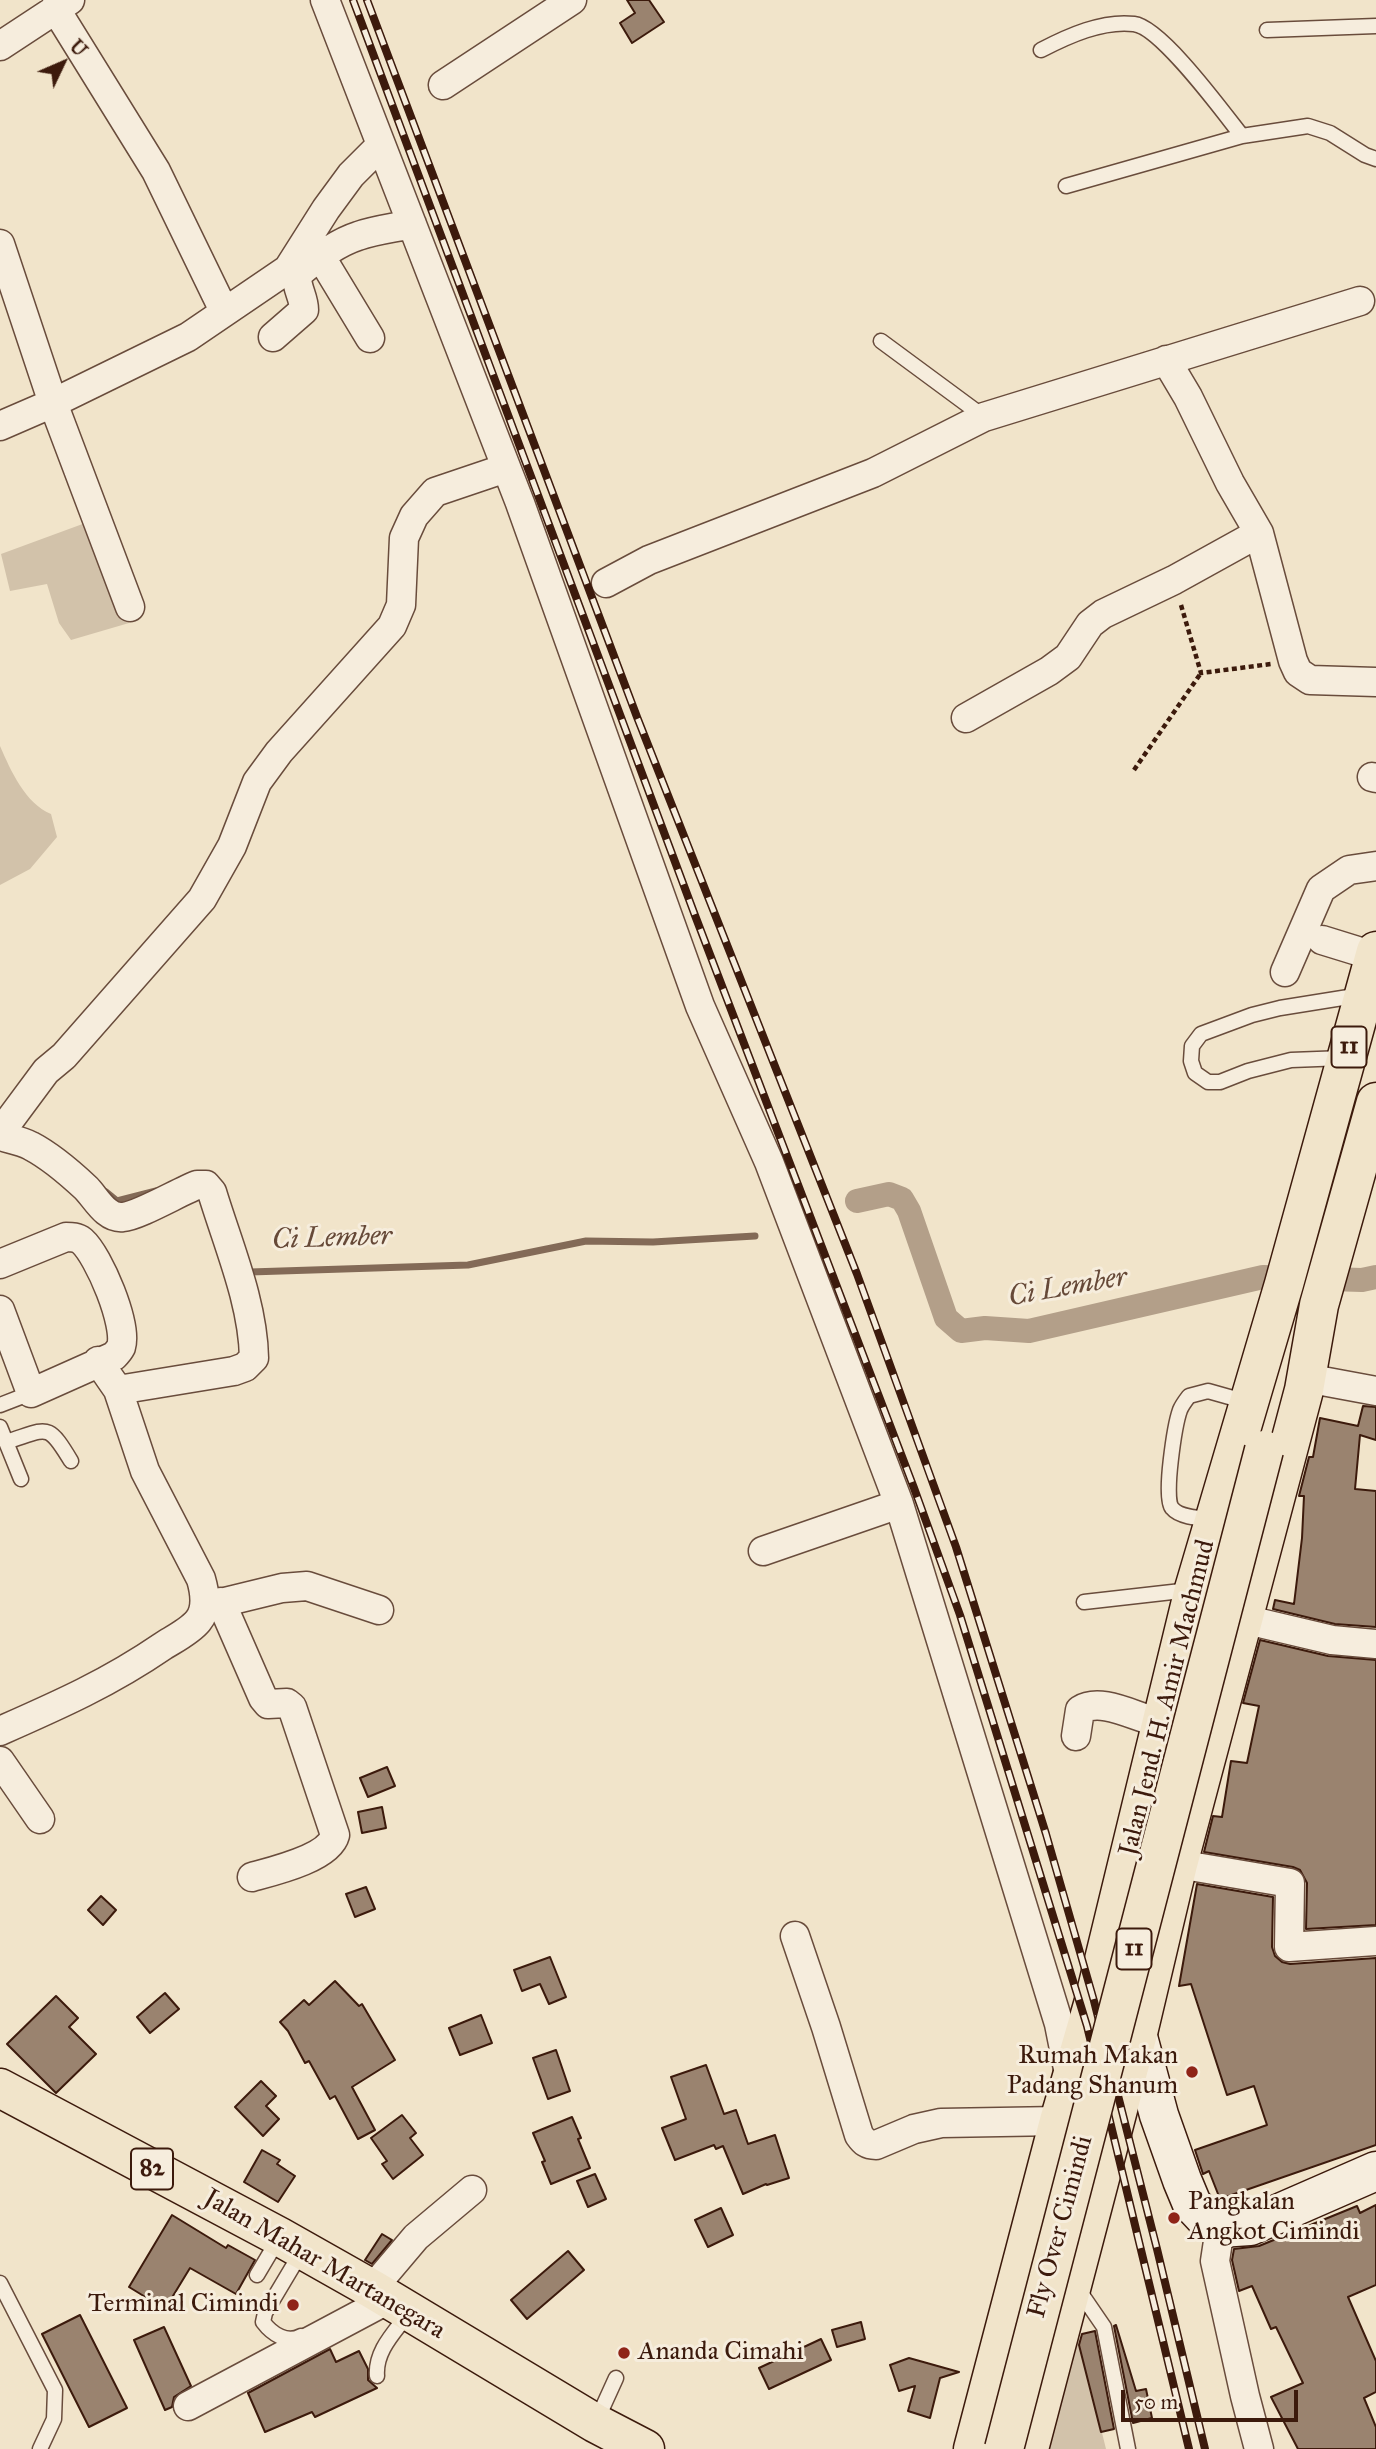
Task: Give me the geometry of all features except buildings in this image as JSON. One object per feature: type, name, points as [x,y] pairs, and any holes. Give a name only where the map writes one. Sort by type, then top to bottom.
[{"type":"main road","name":"Jalan Jend. H. Amir Machmud","points":[[1029,2449],[1243,1619],[1278,1392],[1283,1287],[1375,953]]},
{"type":"main road","name":"11","points":[[1368,1160],[1376,1102]]},
{"type":"main road","name":"Fly Over Cimindi","points":[[1004,2449],[1278,1392],[1321,1300],[1368,1160]]},
{"type":"main road","name":"Jalan Jend. H. Amir Machmud","points":[[973,2449],[1071,2082],[1194,1589],[1214,1519],[1278,1392]]},
{"type":"main road","points":[[1129,1854],[1178,1864]]},
{"type":"main road","points":[[1114,1915],[1137,2037],[1159,2115],[1192,2204],[1206,2219],[1220,2228],[1250,2226],[1376,2171]]},
{"type":"main road","name":"Jalan Mahar Martanegara","points":[[0,2088],[291,2244],[640,2448]]},
{"type":"main road","points":[[1020,2267],[1073,2281]]},
{"type":"street","points":[[326,0],[520,503],[700,1006],[769,1161],[899,1504],[1059,2024],[1071,2082]]},
{"type":"street","points":[[443,85],[572,0]]},
{"type":"street","points":[[0,46],[59,3],[156,171],[224,311]]},
{"type":"street","points":[[0,426],[188,337],[288,269],[351,175],[381,145]]},
{"type":"street","points":[[273,337],[304,310],[304,301],[296,286],[296,275],[358,235],[412,224]]},
{"type":"street","points":[[0,244],[53,403],[130,607]]},
{"type":"street","points":[[321,257],[370,338]]},
{"type":"street","points":[[606,583],[649,560],[873,473],[984,417],[1360,301]]},
{"type":"street","points":[[1166,360],[1259,533],[1298,672],[1310,680],[1376,682]]},
{"type":"street","points":[[118,1391],[234,1371],[245,1367],[254,1358],[254,1340],[246,1304],[212,1192],[206,1185],[197,1185],[135,1213],[116,1217],[106,1211],[86,1188],[52,1160],[4,1129],[46,1071],[64,1056],[202,899],[232,846],[257,782],[279,752],[392,626],[401,605],[404,538],[414,516],[436,492],[506,468]]},
{"type":"street","points":[[966,718],[1049,671],[1068,657],[1090,624],[1103,614],[1174,580],[1259,533]]},
{"type":"street","points":[[1285,972],[1321,889],[1349,870],[1376,866]]},
{"type":"street","points":[[1322,940],[1375,953]]},
{"type":"street","points":[[0,1264],[66,1237],[84,1242],[102,1268],[121,1326],[121,1348],[114,1356],[31,1393],[0,1310]]},
{"type":"street","points":[[98,1361],[118,1391],[145,1471],[201,1579],[205,1593],[263,1698],[268,1704],[287,1703],[292,1707],[335,1835],[328,1849],[283,1869],[252,1877]]},
{"type":"street","points":[[1278,1392],[1376,1391]]},
{"type":"street","points":[[763,1551],[899,1504]]},
{"type":"street","points":[[0,1731],[88,1692],[132,1667],[190,1628],[213,1605],[282,1588],[307,1586],[379,1610]]},
{"type":"street","points":[[1243,1619],[1332,1640],[1376,1644]]},
{"type":"street","points":[[1076,1736],[1080,1710],[1087,1705],[1110,1707],[1162,1723]]},
{"type":"street","points":[[0,1761],[40,1819]]},
{"type":"street","points":[[1178,1864],[1290,1883],[1289,1947],[1376,1941]]},
{"type":"street","points":[[795,1936],[863,2141],[876,2145],[914,2129],[941,2123],[1059,2120]]},
{"type":"street","points":[[188,2406],[390,2300],[415,2237],[472,2190]]},
{"type":"street","points":[[1220,2228],[1215,2260],[1259,2449]]},
{"type":"lane","points":[[1041,50],[1069,36],[1107,26],[1134,24],[1148,29],[1165,43],[1242,136]]},
{"type":"lane","points":[[1267,30],[1376,26]]},
{"type":"lane","points":[[1066,186],[1242,136],[1308,126],[1330,133],[1376,159]]},
{"type":"lane","points":[[881,341],[984,417]]},
{"type":"lane","points":[[1346,1058],[1291,1060],[1248,1070],[1220,1082],[1208,1082],[1195,1073],[1191,1061],[1192,1046],[1201,1034],[1280,1007],[1363,994]]},
{"type":"lane","points":[[1214,1519],[1192,1517],[1174,1511],[1169,1504],[1168,1490],[1180,1408],[1189,1396],[1208,1391],[1278,1392]]},
{"type":"lane","points":[[0,1405],[31,1393]]},
{"type":"lane","points":[[0,1427],[21,1479]]},
{"type":"lane","points":[[6,1442],[42,1431],[50,1432],[71,1461]]},
{"type":"lane","points":[[1084,1602],[1194,1589]]},
{"type":"lane","points":[[257,2275],[291,2244]]},
{"type":"lane","points":[[291,2244],[263,2322],[275,2334],[285,2339],[295,2339],[390,2300],[385,2345],[376,2361],[377,2376]]},
{"type":"lane","points":[[1073,2281],[1104,2328],[1128,2449]]},
{"type":"lane","points":[[0,2283],[55,2390],[54,2419],[40,2449]]},
{"type":"lane","points":[[595,2423],[616,2378]]},
{"type":"path","points":[[1174,580],[1201,673]]},
{"type":"path","points":[[1134,770],[1201,673],[1293,661]]},
{"type":"shaded area","points":[[88,522],[127,601],[129,623],[71,640],[59,623],[47,584],[10,591],[1,554]]},
{"type":"shaded area","points":[[0,746],[26,794],[51,814],[57,837],[30,869],[0,885]]},
{"type":"shaded area","points":[[1074,2319],[1106,2449],[1043,2449]]},
{"type":"waterway","name":"Ci Lember","points":[[106,1192],[117,1201],[156,1191]]},
{"type":"waterway","name":"Ci Lember","points":[[857,1201],[889,1194],[902,1199],[909,1211],[946,1318],[961,1331],[985,1328],[1029,1331],[1263,1277],[1362,1280],[1376,1277]]},
{"type":"waterway","name":"Ci Lember","points":[[246,1268],[250,1272],[468,1265],[586,1241],[653,1242],[755,1236]]},
{"type":"railway","points":[[353,0],[960,1615],[1087,2026],[1189,2449]]},
{"type":"railway","points":[[367,0],[637,717],[857,1274],[956,1547],[1046,1834],[1094,2001],[1205,2449]]},
{"type":"place","name":"Rumah Makan Padang Shanum","points":[[1192,2072]]},
{"type":"place","name":"Pangkalan Angkot Cimindi","points":[[1174,2218]]},
{"type":"place","name":"Terminal Cimindi","points":[[293,2305]]},
{"type":"place","name":"Ananda Cimahi","points":[[624,2353]]}]
